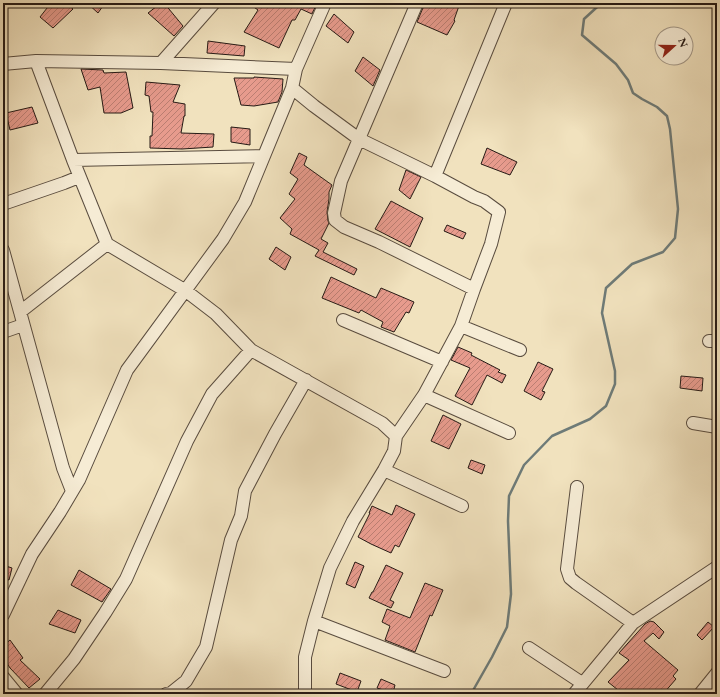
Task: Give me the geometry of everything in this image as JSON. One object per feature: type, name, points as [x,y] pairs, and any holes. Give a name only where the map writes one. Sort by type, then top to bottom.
[{"type":"street","points":[[3,615],[32,554],[79,480],[127,370],[223,239],[245,202],[292,88],[296,69],[325,3]]},
{"type":"street","points":[[417,3],[342,181],[334,213],[335,220],[344,227],[379,242],[474,289]]},
{"type":"street","points":[[435,176],[506,3]]},
{"type":"street","points":[[161,63],[207,5]]},
{"type":"street","points":[[3,64],[36,62],[161,63],[296,69]]},
{"type":"street","points":[[36,62],[79,177],[107,244],[186,291],[216,314],[251,350],[382,423],[396,436]]},
{"type":"street","points":[[292,88],[359,139],[484,201],[500,212],[491,244],[461,326],[424,395],[396,436],[394,451],[353,521],[330,568],[305,657],[305,694]]},
{"type":"street","points":[[73,160],[264,156]]},
{"type":"street","points":[[3,204],[79,177]]},
{"type":"street","points":[[20,312],[107,244]]},
{"type":"street","points":[[3,250],[63,468],[72,491]]},
{"type":"street","points":[[343,320],[442,362]]},
{"type":"street","points":[[3,332],[23,324]]},
{"type":"street","points":[[461,326],[520,350]]},
{"type":"street","points":[[44,694],[74,659],[126,579],[187,441],[212,394],[251,350]]},
{"type":"street","points":[[170,694],[186,682],[206,646],[231,540],[241,516],[245,491],[306,380]]},
{"type":"street","points":[[424,395],[509,433]]},
{"type":"street","points":[[693,423],[717,427]]},
{"type":"street","points":[[384,470],[462,506]]},
{"type":"street","points":[[577,488],[567,569],[570,578],[633,623]]},
{"type":"street","points":[[574,694],[633,623],[717,567]]},
{"type":"street","points":[[314,621],[444,671]]},
{"type":"street","points":[[529,648],[582,683]]},
{"type":"street","points":[[700,694],[717,673]]},
{"type":"street","points":[[3,677],[17,694]]},
{"type":"building","points":[[51,3],[66,3],[73,9],[53,28],[40,17]]},
{"type":"building","points":[[87,3],[105,3],[98,13]]},
{"type":"building","points":[[161,3],[164,3],[183,26],[174,36],[148,13]]},
{"type":"building","points":[[248,3],[317,3],[312,14],[301,9],[295,20],[292,20],[279,48],[244,32],[258,10]]},
{"type":"building","points":[[425,3],[460,3],[454,20],[455,21],[447,35],[417,22]]},
{"type":"building","points":[[334,14],[354,32],[348,43],[326,26]]},
{"type":"building","points":[[208,41],[245,46],[244,56],[207,53]]},
{"type":"building","points":[[363,57],[380,70],[373,86],[355,71]]},
{"type":"building","points":[[81,69],[103,70],[104,73],[126,72],[133,108],[121,113],[104,113],[100,87],[88,90]]},
{"type":"building","points":[[254,77],[283,79],[282,92],[278,102],[254,106],[241,105],[234,78]]},
{"type":"building","points":[[146,82],[180,85],[173,102],[185,104],[185,116],[181,133],[214,134],[213,147],[182,149],[150,148],[153,112],[151,112],[149,96],[145,95]]},
{"type":"building","points":[[32,107],[38,123],[10,130],[6,113]]},
{"type":"building","points":[[231,127],[250,129],[250,145],[231,142]]},
{"type":"building","points":[[487,148],[517,162],[510,175],[481,164]]},
{"type":"building","points":[[299,153],[307,157],[304,165],[332,185],[329,192],[327,212],[329,223],[321,239],[328,243],[323,252],[357,269],[354,275],[315,256],[319,250],[290,234],[292,229],[280,218],[295,199],[289,194],[298,179],[290,173]]},
{"type":"building","points":[[406,170],[421,177],[410,199],[399,190]]},
{"type":"building","points":[[391,201],[423,218],[410,247],[375,229]]},
{"type":"building","points":[[447,225],[466,233],[463,239],[444,231]]},
{"type":"building","points":[[276,247],[291,257],[285,270],[269,259]]},
{"type":"building","points":[[331,277],[376,298],[381,288],[414,302],[409,313],[406,312],[394,332],[381,327],[383,322],[361,310],[359,313],[322,298]]},
{"type":"building","points":[[458,347],[472,353],[471,355],[500,370],[498,372],[506,375],[502,383],[487,375],[472,405],[455,396],[470,368],[451,360]]},
{"type":"building","points":[[538,362],[553,369],[542,391],[545,392],[541,400],[524,391]]},
{"type":"building","points":[[681,376],[703,378],[702,391],[680,388]]},
{"type":"building","points":[[443,415],[461,424],[449,449],[431,441]]},
{"type":"building","points":[[471,460],[485,465],[482,474],[468,468]]},
{"type":"building","points":[[396,505],[415,514],[399,547],[395,545],[391,553],[358,537],[372,506],[392,515]]},
{"type":"building","points":[[355,562],[364,566],[355,588],[346,584]]},
{"type":"building","points":[[3,565],[12,568],[9,580],[3,578]]},
{"type":"building","points":[[386,565],[403,573],[390,600],[394,602],[391,608],[369,598]]},
{"type":"building","points":[[79,570],[111,589],[102,602],[71,585]]},
{"type":"building","points":[[425,583],[443,590],[432,616],[430,615],[415,652],[385,640],[390,626],[382,622],[387,609],[410,618]]},
{"type":"building","points":[[58,610],[81,620],[75,633],[49,624]]},
{"type":"building","points":[[650,621],[654,622],[664,632],[659,639],[653,633],[644,641],[678,670],[673,676],[676,679],[663,694],[623,694],[608,682],[629,660],[619,653],[645,624]]},
{"type":"building","points":[[708,622],[714,627],[702,640],[697,635]]},
{"type":"building","points":[[10,640],[23,658],[20,660],[40,679],[29,688],[10,668],[3,657],[3,646]]},
{"type":"building","points":[[340,673],[361,681],[357,692],[336,684]]},
{"type":"building","points":[[381,679],[395,685],[393,693],[377,688]]},
{"type":"waterway","points":[[471,694],[507,627],[511,594],[508,521],[509,496],[524,465],[552,436],[590,419],[606,406],[615,384],[615,371],[602,313],[606,288],[632,264],[663,252],[675,238],[678,209],[670,129],[667,116],[657,107],[633,93],[628,80],[616,64],[582,35],[584,19],[603,3]]}]
